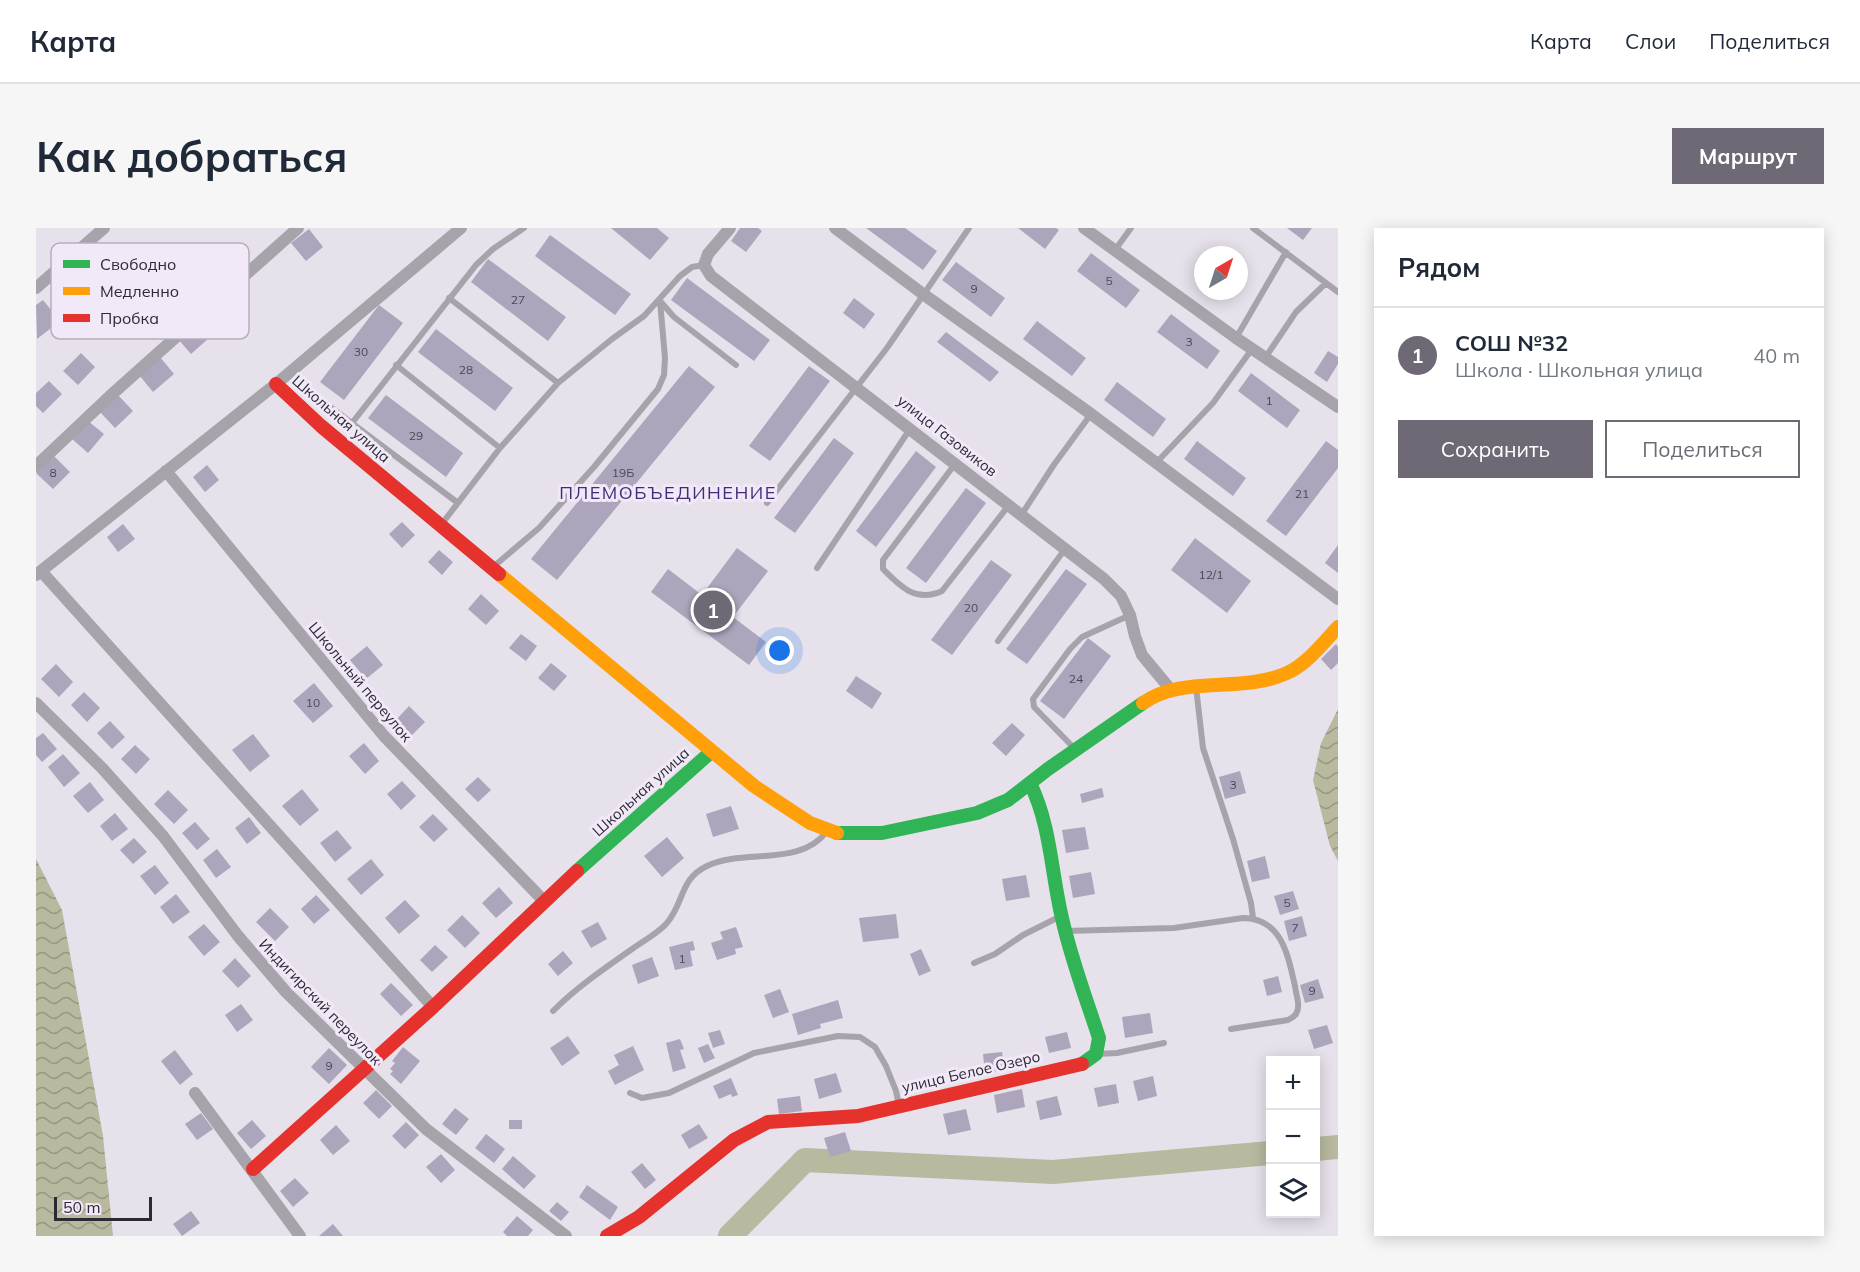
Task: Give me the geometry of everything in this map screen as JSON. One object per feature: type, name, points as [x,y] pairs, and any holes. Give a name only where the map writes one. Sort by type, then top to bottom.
[{"type":"street","points":[[87,243],[104,228]]},
{"type":"street","points":[[249,272],[298,228]]},
{"type":"street","points":[[433,1007],[38,573],[276,384],[461,228]]},
{"type":"street","points":[[704,265],[708,254],[730,228]]},
{"type":"street","points":[[835,228],[1091,414],[1338,599]]},
{"type":"street","points":[[1084,228],[1236,338],[1338,407]]},
{"type":"street","name":"улица Газовиков","points":[[704,265],[711,276],[1104,579],[1122,596],[1143,655],[1171,690]]},
{"type":"street","points":[[36,288],[51,275]]},
{"type":"street","points":[[36,466],[173,339]]},
{"type":"street","name":"Школьная улица","points":[[253,1169],[433,1007],[544,901],[711,752],[304,411],[276,384]]},
{"type":"street","name":"Школьный переулок","points":[[166,471],[384,736],[544,901]]},
{"type":"street","points":[[711,752],[784,808],[827,830],[841,834],[882,833],[933,824],[977,813],[1008,800],[1150,698],[1171,690],[1238,684],[1287,673],[1309,658],[1338,627]]},
{"type":"street","name":"Индигирский переулок","points":[[36,703],[102,768],[163,836],[238,936],[286,992],[426,1129],[566,1236]]},
{"type":"street","points":[[1029,783],[1041,810],[1051,848],[1065,931],[1099,1038],[1096,1054]]},
{"type":"street","name":"улица Белое Озеро","points":[[607,1236],[639,1217],[688,1176],[750,1130],[768,1122],[858,1116],[1082,1064],[1096,1054]]},
{"type":"street","points":[[195,1093],[300,1236]]},
{"type":"lane","points":[[352,423],[476,265],[493,249],[524,228]]},
{"type":"lane","points":[[767,503],[887,348],[969,228]]},
{"type":"lane","points":[[1115,250],[1131,228]]},
{"type":"lane","points":[[1253,228],[1338,292]]},
{"type":"lane","points":[[1236,338],[1286,252]]},
{"type":"lane","points":[[441,525],[500,448],[558,383],[644,316],[660,301],[680,276],[692,267],[704,265]]},
{"type":"lane","points":[[1265,358],[1296,312],[1326,283]]},
{"type":"lane","points":[[450,298],[558,383]]},
{"type":"lane","points":[[660,301],[674,317],[736,365]]},
{"type":"lane","points":[[492,567],[538,528],[594,467],[658,389],[664,375],[665,358],[660,301]]},
{"type":"lane","points":[[1156,463],[1213,403],[1252,349]]},
{"type":"lane","points":[[396,365],[500,448]]},
{"type":"lane","points":[[329,406],[458,503]]},
{"type":"lane","points":[[1022,514],[1091,414]]},
{"type":"lane","points":[[817,568],[910,429]]},
{"type":"lane","points":[[955,463],[883,560],[883,569],[895,582],[916,595],[930,597],[942,591],[1009,505]]},
{"type":"lane","points":[[998,641],[1066,548]]},
{"type":"lane","points":[[1076,750],[1034,707],[1033,699],[1070,648],[1082,637],[1130,615]]},
{"type":"lane","points":[[1196,686],[1203,748],[1233,839],[1253,918]]},
{"type":"lane","points":[[553,1011],[585,983],[666,924],[693,875],[708,866],[729,859],[788,854],[807,848],[821,839],[827,830]]},
{"type":"lane","points":[[974,963],[995,954],[1023,934],[1061,915]]},
{"type":"lane","points":[[1065,931],[1174,928],[1253,918],[1262,921],[1283,942],[1298,1005],[1296,1014],[1288,1020],[1231,1029]]},
{"type":"lane","points":[[630,1093],[642,1098],[669,1093],[754,1053],[838,1036],[860,1037],[875,1047],[886,1066],[899,1106]]},
{"type":"lane","points":[[1096,1054],[1117,1053],[1164,1043]]},
{"type":"water","points":[[1338,709],[1338,861],[1330,846],[1313,780],[1321,743]]},
{"type":"water","points":[[36,859],[62,910],[103,1136],[113,1236],[36,1236]]},
{"type":"building","points":[[611,228],[657,228],[669,238],[650,260]]},
{"type":"building","points":[[740,228],[758,228],[762,231],[746,252],[731,241]]},
{"type":"building","points":[[866,228],[905,228],[937,251],[923,270]]},
{"type":"building","points":[[1018,228],[1056,228],[1059,230],[1045,249]]},
{"type":"building","points":[[1287,228],[1312,228],[1303,240]]},
{"type":"building","points":[[309,229],[323,247],[306,261],[291,243]]},
{"type":"building","points":[[550,235],[631,294],[615,315],[535,256]]},
{"type":"building","points":[[1091,253],[1140,290],[1126,308],[1077,271]]},
{"type":"building","points":[[488,259],[566,317],[548,341],[471,282]]},
{"type":"building","points":[[956,262],[1005,298],[991,317],[942,280]]},
{"type":"building","points":[[687,278],[770,340],[754,361],[671,300]]},
{"type":"building","points":[[854,298],[875,314],[864,329],[843,313]]},
{"type":"building","points":[[43,300],[51,310],[51,328],[37,339],[36,305]]},
{"type":"building","points":[[379,305],[403,323],[344,400],[320,382]]},
{"type":"building","points":[[1171,314],[1220,351],[1207,369],[1157,332]]},
{"type":"building","points":[[1037,321],[1086,358],[1072,376],[1023,339]]},
{"type":"building","points":[[436,329],[513,388],[495,411],[418,352]]},
{"type":"building","points":[[946,332],[999,372],[990,382],[937,342]]},
{"type":"building","points":[[178,339],[208,339],[191,354]]},
{"type":"building","points":[[1328,351],[1338,357],[1338,364],[1327,382],[1314,373]]},
{"type":"building","points":[[81,353],[95,367],[78,385],[63,371]]},
{"type":"building","points":[[160,357],[174,374],[153,392],[139,375]]},
{"type":"building","points":[[689,366],[715,387],[557,580],[531,559]]},
{"type":"building","points":[[809,366],[830,381],[770,461],[749,446]]},
{"type":"building","points":[[1251,373],[1300,410],[1287,428],[1238,391]]},
{"type":"building","points":[[49,381],[62,394],[43,413],[36,406],[36,393]]},
{"type":"building","points":[[1117,382],[1166,419],[1153,437],[1104,400]]},
{"type":"building","points":[[118,395],[133,411],[115,428],[100,412]]},
{"type":"building","points":[[386,395],[463,453],[446,477],[368,418]]},
{"type":"building","points":[[88,421],[104,434],[88,453],[72,439]]},
{"type":"building","points":[[834,438],[854,453],[795,533],[774,518]]},
{"type":"building","points":[[1197,441],[1246,478],[1233,496],[1184,459]]},
{"type":"building","points":[[1326,441],[1338,450],[1338,468],[1286,536],[1266,521]]},
{"type":"building","points":[[916,451],[936,467],[876,547],[856,531]]},
{"type":"building","points":[[53,455],[70,472],[53,489],[36,473]]},
{"type":"building","points":[[207,465],[219,480],[205,492],[193,477]]},
{"type":"building","points":[[966,488],[986,503],[926,583],[906,568]]},
{"type":"building","points":[[402,522],[415,535],[402,548],[389,534]]},
{"type":"building","points":[[123,524],[135,539],[118,552],[107,537]]},
{"type":"building","points":[[1195,538],[1251,581],[1227,613],[1171,570]]},
{"type":"building","points":[[1338,545],[1338,573],[1325,563]]},
{"type":"building","points":[[737,548],[768,571],[733,617],[766,642],[749,665],[651,592],[668,569],[702,595]]},
{"type":"building","points":[[439,550],[453,562],[442,575],[428,562]]},
{"type":"building","points":[[991,560],[1012,575],[952,655],[931,640]]},
{"type":"building","points":[[1066,569],[1087,584],[1027,664],[1006,649]]},
{"type":"building","points":[[481,594],[499,611],[486,625],[468,609]]},
{"type":"building","points":[[521,634],[537,646],[526,661],[509,648]]},
{"type":"building","points":[[1088,638],[1111,656],[1064,719],[1040,701]]},
{"type":"building","points":[[1336,644],[1338,663],[1331,670],[1321,659]]},
{"type":"building","points":[[367,646],[383,665],[366,679],[350,660]]},
{"type":"building","points":[[551,663],[567,676],[554,691],[538,678]]},
{"type":"building","points":[[56,664],[73,682],[59,697],[41,679]]},
{"type":"building","points":[[856,676],[882,693],[872,709],[846,691]]},
{"type":"building","points":[[314,683],[333,706],[313,723],[293,701]]},
{"type":"building","points":[[84,692],[100,708],[87,722],[71,705]]},
{"type":"building","points":[[409,706],[425,722],[412,735],[396,720]]},
{"type":"building","points":[[110,721],[125,737],[112,749],[97,733]]},
{"type":"building","points":[[1012,723],[1025,735],[1006,756],[992,743]]},
{"type":"building","points":[[43,733],[57,749],[42,762],[36,755],[36,738]]},
{"type":"building","points":[[253,734],[270,756],[250,772],[232,750]]},
{"type":"building","points":[[364,743],[379,761],[365,774],[349,756]]},
{"type":"building","points":[[135,745],[150,759],[136,774],[121,759]]},
{"type":"building","points":[[63,754],[80,773],[64,787],[48,767]]},
{"type":"building","points":[[1240,771],[1246,793],[1225,799],[1219,777]]},
{"type":"building","points":[[478,777],[491,790],[478,802],[465,789]]},
{"type":"building","points":[[402,781],[416,796],[401,810],[387,794]]},
{"type":"building","points":[[90,782],[104,800],[88,813],[73,796]]},
{"type":"building","points":[[1102,788],[1104,797],[1082,803],[1080,794]]},
{"type":"building","points":[[302,789],[319,810],[300,826],[282,806]]},
{"type":"building","points":[[168,790],[188,810],[174,824],[154,804]]},
{"type":"building","points":[[731,806],[739,829],[713,837],[706,814]]},
{"type":"building","points":[[115,813],[128,829],[112,841],[100,826]]},
{"type":"building","points":[[433,814],[448,829],[434,842],[419,827]]},
{"type":"building","points":[[249,817],[261,833],[247,844],[235,828]]},
{"type":"building","points":[[195,822],[210,839],[197,850],[182,833]]},
{"type":"building","points":[[1085,827],[1089,849],[1066,853],[1062,830]]},
{"type":"building","points":[[337,830],[352,848],[335,862],[320,843]]},
{"type":"building","points":[[667,837],[684,858],[662,877],[644,856]]},
{"type":"building","points":[[134,838],[147,852],[133,864],[120,850]]},
{"type":"building","points":[[217,849],[231,867],[216,878],[203,860]]},
{"type":"building","points":[[1265,856],[1270,878],[1252,882],[1247,861]]},
{"type":"building","points":[[371,859],[384,875],[361,895],[347,879]]},
{"type":"building","points":[[155,865],[169,883],[155,895],[140,876]]},
{"type":"building","points":[[1091,872],[1095,894],[1073,898],[1069,876]]},
{"type":"building","points":[[1026,875],[1030,897],[1006,901],[1002,879]]},
{"type":"building","points":[[499,887],[513,903],[496,918],[482,903]]},
{"type":"building","points":[[1293,891],[1299,909],[1280,915],[1274,896]]},
{"type":"building","points":[[176,894],[190,912],[173,924],[160,907]]},
{"type":"building","points":[[316,895],[330,910],[314,924],[301,909]]},
{"type":"building","points":[[405,900],[420,916],[399,934],[385,918]]},
{"type":"building","points":[[270,908],[289,927],[275,941],[256,922]]},
{"type":"building","points":[[896,914],[899,938],[863,942],[859,918]]},
{"type":"building","points":[[462,915],[480,933],[465,948],[447,930]]},
{"type":"building","points":[[1302,916],[1307,936],[1289,941],[1284,921]]},
{"type":"building","points":[[598,922],[607,939],[591,948],[581,931]]},
{"type":"building","points":[[204,924],[220,942],[204,956],[188,937]]},
{"type":"building","points":[[736,927],[743,947],[735,949],[736,954],[717,960],[711,943],[723,939],[720,932]]},
{"type":"building","points":[[693,941],[695,950],[690,951],[693,966],[675,970],[669,947]]},
{"type":"building","points":[[435,945],[448,957],[432,972],[420,960]]},
{"type":"building","points":[[921,949],[931,971],[919,976],[910,954]]},
{"type":"building","points":[[563,951],[573,963],[558,976],[548,964]]},
{"type":"building","points":[[652,957],[659,976],[638,984],[632,965]]},
{"type":"building","points":[[235,958],[251,976],[238,988],[222,971]]},
{"type":"building","points":[[1278,976],[1282,992],[1267,996],[1263,980]]},
{"type":"building","points":[[1318,979],[1324,998],[1305,1003],[1300,985]]},
{"type":"building","points":[[391,983],[413,1005],[401,1016],[380,994]]},
{"type":"building","points":[[780,989],[789,1012],[773,1018],[764,995]]},
{"type":"building","points":[[838,1000],[843,1018],[820,1024],[821,1028],[798,1035],[792,1014]]},
{"type":"building","points":[[241,1004],[253,1020],[237,1032],[225,1015]]},
{"type":"building","points":[[1150,1013],[1153,1033],[1125,1038],[1122,1017]]},
{"type":"building","points":[[1327,1025],[1333,1043],[1314,1049],[1308,1030]]},
{"type":"building","points":[[720,1030],[725,1044],[713,1048],[708,1033]]},
{"type":"building","points":[[1067,1032],[1071,1048],[1049,1053],[1045,1037]]},
{"type":"building","points":[[568,1036],[580,1053],[562,1066],[550,1048]]},
{"type":"building","points":[[680,1039],[684,1049],[680,1050],[686,1068],[673,1072],[666,1043]]},
{"type":"building","points":[[708,1044],[715,1058],[704,1063],[698,1048]]},
{"type":"building","points":[[633,1046],[644,1070],[615,1085],[608,1071],[619,1065],[614,1055]]},
{"type":"building","points":[[403,1047],[420,1061],[401,1084],[390,1074],[393,1071],[390,1069],[395,1063],[392,1061]]},
{"type":"building","points":[[329,1048],[347,1065],[329,1084],[311,1067]]},
{"type":"building","points":[[175,1050],[193,1074],[180,1085],[161,1061]]},
{"type":"building","points":[[1002,1052],[1005,1070],[985,1073],[983,1054]]},
{"type":"building","points":[[836,1073],[842,1092],[819,1099],[814,1079]]},
{"type":"building","points":[[1153,1076],[1157,1096],[1138,1101],[1133,1081]]},
{"type":"building","points":[[731,1078],[738,1095],[732,1097],[731,1094],[719,1099],[713,1086]]},
{"type":"building","points":[[1116,1084],[1119,1103],[1098,1107],[1094,1088]]},
{"type":"building","points":[[1022,1089],[1025,1107],[997,1113],[994,1095]]},
{"type":"building","points":[[376,1090],[392,1106],[379,1119],[363,1103]]},
{"type":"building","points":[[800,1096],[802,1111],[779,1114],[777,1099]]},
{"type":"building","points":[[1057,1096],[1062,1115],[1040,1120],[1036,1101]]},
{"type":"building","points":[[455,1108],[469,1119],[456,1135],[442,1124]]},
{"type":"building","points":[[966,1109],[971,1130],[948,1135],[943,1114]]},
{"type":"building","points":[[201,1113],[213,1129],[197,1140],[185,1124]]},
{"type":"building","points":[[252,1120],[266,1136],[251,1149],[237,1133]]},
{"type":"building","points":[[509,1120],[522,1120],[522,1129],[509,1129]]},
{"type":"building","points":[[406,1122],[419,1135],[405,1149],[392,1136]]},
{"type":"building","points":[[699,1124],[708,1138],[689,1149],[681,1135]]},
{"type":"building","points":[[336,1125],[350,1141],[333,1155],[320,1140]]},
{"type":"building","points":[[845,1132],[851,1151],[830,1157],[824,1138]]},
{"type":"building","points":[[486,1134],[505,1149],[494,1163],[475,1148]]},
{"type":"building","points":[[441,1154],[455,1170],[441,1183],[426,1167]]},
{"type":"building","points":[[513,1156],[536,1176],[524,1189],[502,1169]]},
{"type":"building","points":[[642,1163],[656,1180],[645,1189],[631,1172]]},
{"type":"building","points":[[295,1178],[309,1193],[293,1207],[280,1191]]},
{"type":"building","points":[[587,1185],[618,1207],[610,1220],[579,1197]]},
{"type":"building","points":[[557,1202],[569,1212],[561,1221],[549,1211]]},
{"type":"building","points":[[191,1211],[200,1223],[182,1236],[173,1224]]},
{"type":"building","points":[[517,1216],[533,1230],[528,1236],[507,1236],[503,1232]]},
{"type":"building","points":[[333,1224],[343,1236],[319,1236]]},
{"type":"waterway","points":[[1320,1149],[1338,1147]]},
{"type":"waterway","points":[[730,1236],[805,1160],[1053,1172],[1266,1153]]},
{"type":"traffic: fast","points":[[837,833],[882,833],[977,813],[1008,800],[1048,769],[1143,703]]},
{"type":"traffic: fast","points":[[577,871],[711,752]]},
{"type":"traffic: fast","points":[[1030,783],[1046,832],[1058,901],[1074,963],[1099,1038],[1096,1054],[1082,1064]]},
{"type":"traffic: slow","points":[[499,574],[754,786],[810,823],[837,833]]},
{"type":"traffic: slow","points":[[1143,703],[1159,694],[1177,689],[1251,682],[1287,673],[1308,659],[1338,627]]},
{"type":"traffic: jam","points":[[276,384],[321,426],[499,574]]},
{"type":"traffic: jam","points":[[253,1169],[433,1007],[577,871]]},
{"type":"traffic: jam","points":[[607,1236],[639,1217],[734,1140],[768,1122],[858,1116],[1082,1064]]},
{"type":"place","name":"СОШ №32","points":[[713,610]]},
{"type":"district","name":"ПЛЕМОБЪЕДИНЕНИЕ","points":[[668,493]]}]
